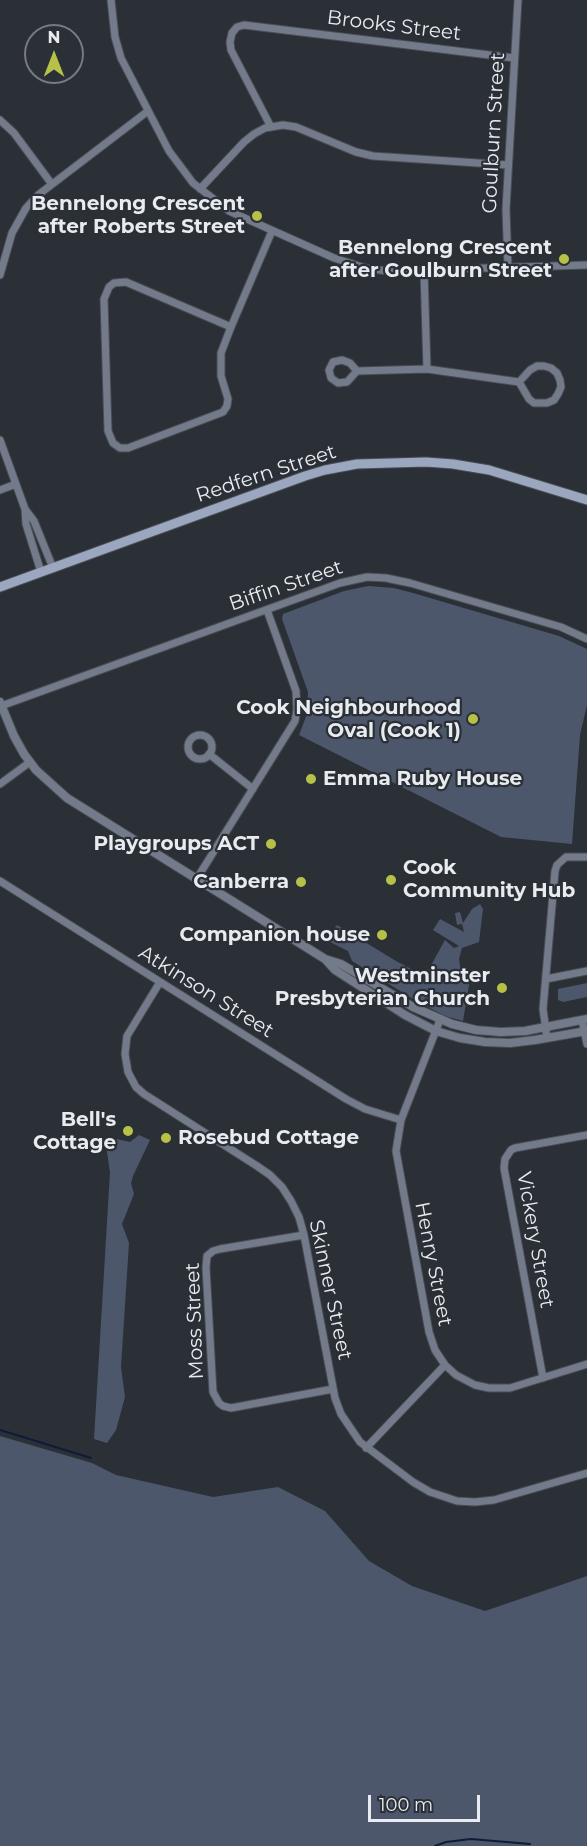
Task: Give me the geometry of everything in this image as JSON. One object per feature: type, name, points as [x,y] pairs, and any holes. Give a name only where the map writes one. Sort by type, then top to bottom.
[{"type":"main road","name":"Redfern Street","points":[[0,587],[305,476],[357,464],[417,462],[453,464],[489,470],[587,500]]},
{"type":"street","points":[[111,0],[115,37],[122,58],[169,151],[180,168],[200,189],[229,211],[355,265],[387,271],[587,265]]},
{"type":"street","name":"Goulburn Street","points":[[508,268],[506,209],[518,0]]},
{"type":"street","name":"Brooks Street","points":[[271,127],[231,50],[232,33],[237,27],[244,25],[514,58]]},
{"type":"street","points":[[0,275],[12,233],[21,216],[38,195],[148,111]]},
{"type":"street","points":[[0,120],[14,133],[51,183]]},
{"type":"street","points":[[200,189],[254,134],[283,125],[296,127],[356,152],[373,156],[508,165]]},
{"type":"street","points":[[231,327],[126,282],[114,283],[109,287],[104,299],[108,431],[113,443],[120,448],[128,448],[223,412],[228,399],[222,376],[221,353],[272,231]]},
{"type":"street","points":[[424,271],[427,369]]},
{"type":"street","points":[[537,366],[544,366],[557,373],[561,387],[554,400],[541,404],[529,399],[519,382],[530,370],[537,366]]},
{"type":"street","points":[[357,371],[427,369],[519,382]]},
{"type":"street","points":[[0,440],[25,509],[33,521],[53,568]]},
{"type":"street","points":[[0,490],[16,484]]},
{"type":"street","points":[[25,509],[26,524],[41,572]]},
{"type":"street","name":"Biffin Street","points":[[1,704],[349,580],[367,577],[386,578],[561,627],[587,639]]},
{"type":"street","points":[[195,880],[295,721],[296,692],[267,610]]},
{"type":"street","points":[[1,704],[14,736],[30,762],[51,785],[67,798],[195,880],[325,959],[341,964],[440,1020],[476,1030],[501,1032],[585,1020],[587,1044]]},
{"type":"street","points":[[209,754],[253,789]]},
{"type":"street","points":[[0,784],[30,762]]},
{"type":"street","points":[[547,1038],[543,1009],[555,871],[561,860],[568,856],[587,857]]},
{"type":"street","name":"Atkinson Street","points":[[0,881],[346,1099],[365,1109],[401,1120]]},
{"type":"street","points":[[325,959],[335,970],[405,1015],[436,1031],[460,1038],[510,1043],[586,1031]]},
{"type":"street","points":[[546,979],[587,971]]},
{"type":"street","name":"Skinner Street","points":[[160,982],[132,1026],[126,1042],[126,1066],[133,1082],[144,1094],[270,1175],[291,1201],[304,1235],[333,1389],[345,1422],[366,1448],[430,1492],[457,1501],[494,1500],[587,1473]]},
{"type":"street","name":"Henry Street","points":[[440,1020],[401,1120],[396,1151],[429,1332],[435,1350],[445,1365],[456,1375],[468,1382],[489,1388],[510,1388],[587,1364]]},
{"type":"street","name":"Vickery Street","points":[[543,1378],[504,1168],[505,1159],[511,1150],[519,1146],[587,1135]]},
{"type":"street","name":"Moss Street","points":[[304,1235],[220,1249],[207,1256],[213,1392],[219,1403],[231,1408],[333,1389]]},
{"type":"street","points":[[366,1448],[445,1365]]},
{"type":"shaded area","points":[[368,586],[394,588],[413,593],[559,636],[587,649],[587,705],[580,735],[572,844],[501,837],[299,735],[307,714],[308,692],[282,619],[283,614],[344,591]]},
{"type":"shaded area","points":[[480,904],[483,909],[479,942],[462,948],[459,959],[462,978],[470,979],[463,1021],[445,1016],[413,999],[352,961],[348,951],[326,940],[337,925],[425,976],[445,940],[454,948],[459,946],[433,930],[440,919],[464,932],[462,924],[457,925],[455,913],[460,912],[463,923],[472,909]]},
{"type":"shaded area","points":[[587,983],[587,997],[563,1002],[558,1000],[558,989]]},
{"type":"shaded area","points":[[139,1135],[150,1140],[133,1176],[131,1183],[134,1194],[122,1224],[129,1243],[121,1367],[125,1397],[116,1430],[107,1443],[94,1439],[110,1172],[106,1146],[112,1138],[130,1142]]},
{"type":"shaded area","points":[[0,1436],[92,1463],[116,1475],[213,1497],[278,1487],[325,1511],[369,1561],[412,1586],[485,1611],[587,1576],[587,1846],[0,1846]]},
{"type":"waterway","points":[[0,1430],[91,1458]]},
{"type":"waterway","points":[[435,1846],[446,1842],[471,1839],[530,1844]]},
{"type":"place","name":"Bennelong Crescent after Roberts Street","points":[[257,216]]},
{"type":"place","name":"Bennelong Crescent after Goulburn Street","points":[[564,259]]},
{"type":"place","name":"Cook Neighbourhood Oval (Cook 1)","points":[[473,719]]},
{"type":"place","name":"Emma Ruby House","points":[[311,779]]},
{"type":"place","name":"Playgroups ACT","points":[[271,844]]},
{"type":"place","name":"Cook Community Hub","points":[[391,880]]},
{"type":"place","name":"Canberra","points":[[301,882]]},
{"type":"place","name":"Companion house","points":[[382,935]]},
{"type":"place","name":"Westminster Presbyterian Church","points":[[502,988]]},
{"type":"place","name":"Bell's Cottage","points":[[128,1131]]},
{"type":"place","name":"Rosebud Cottage","points":[[166,1138]]}]
